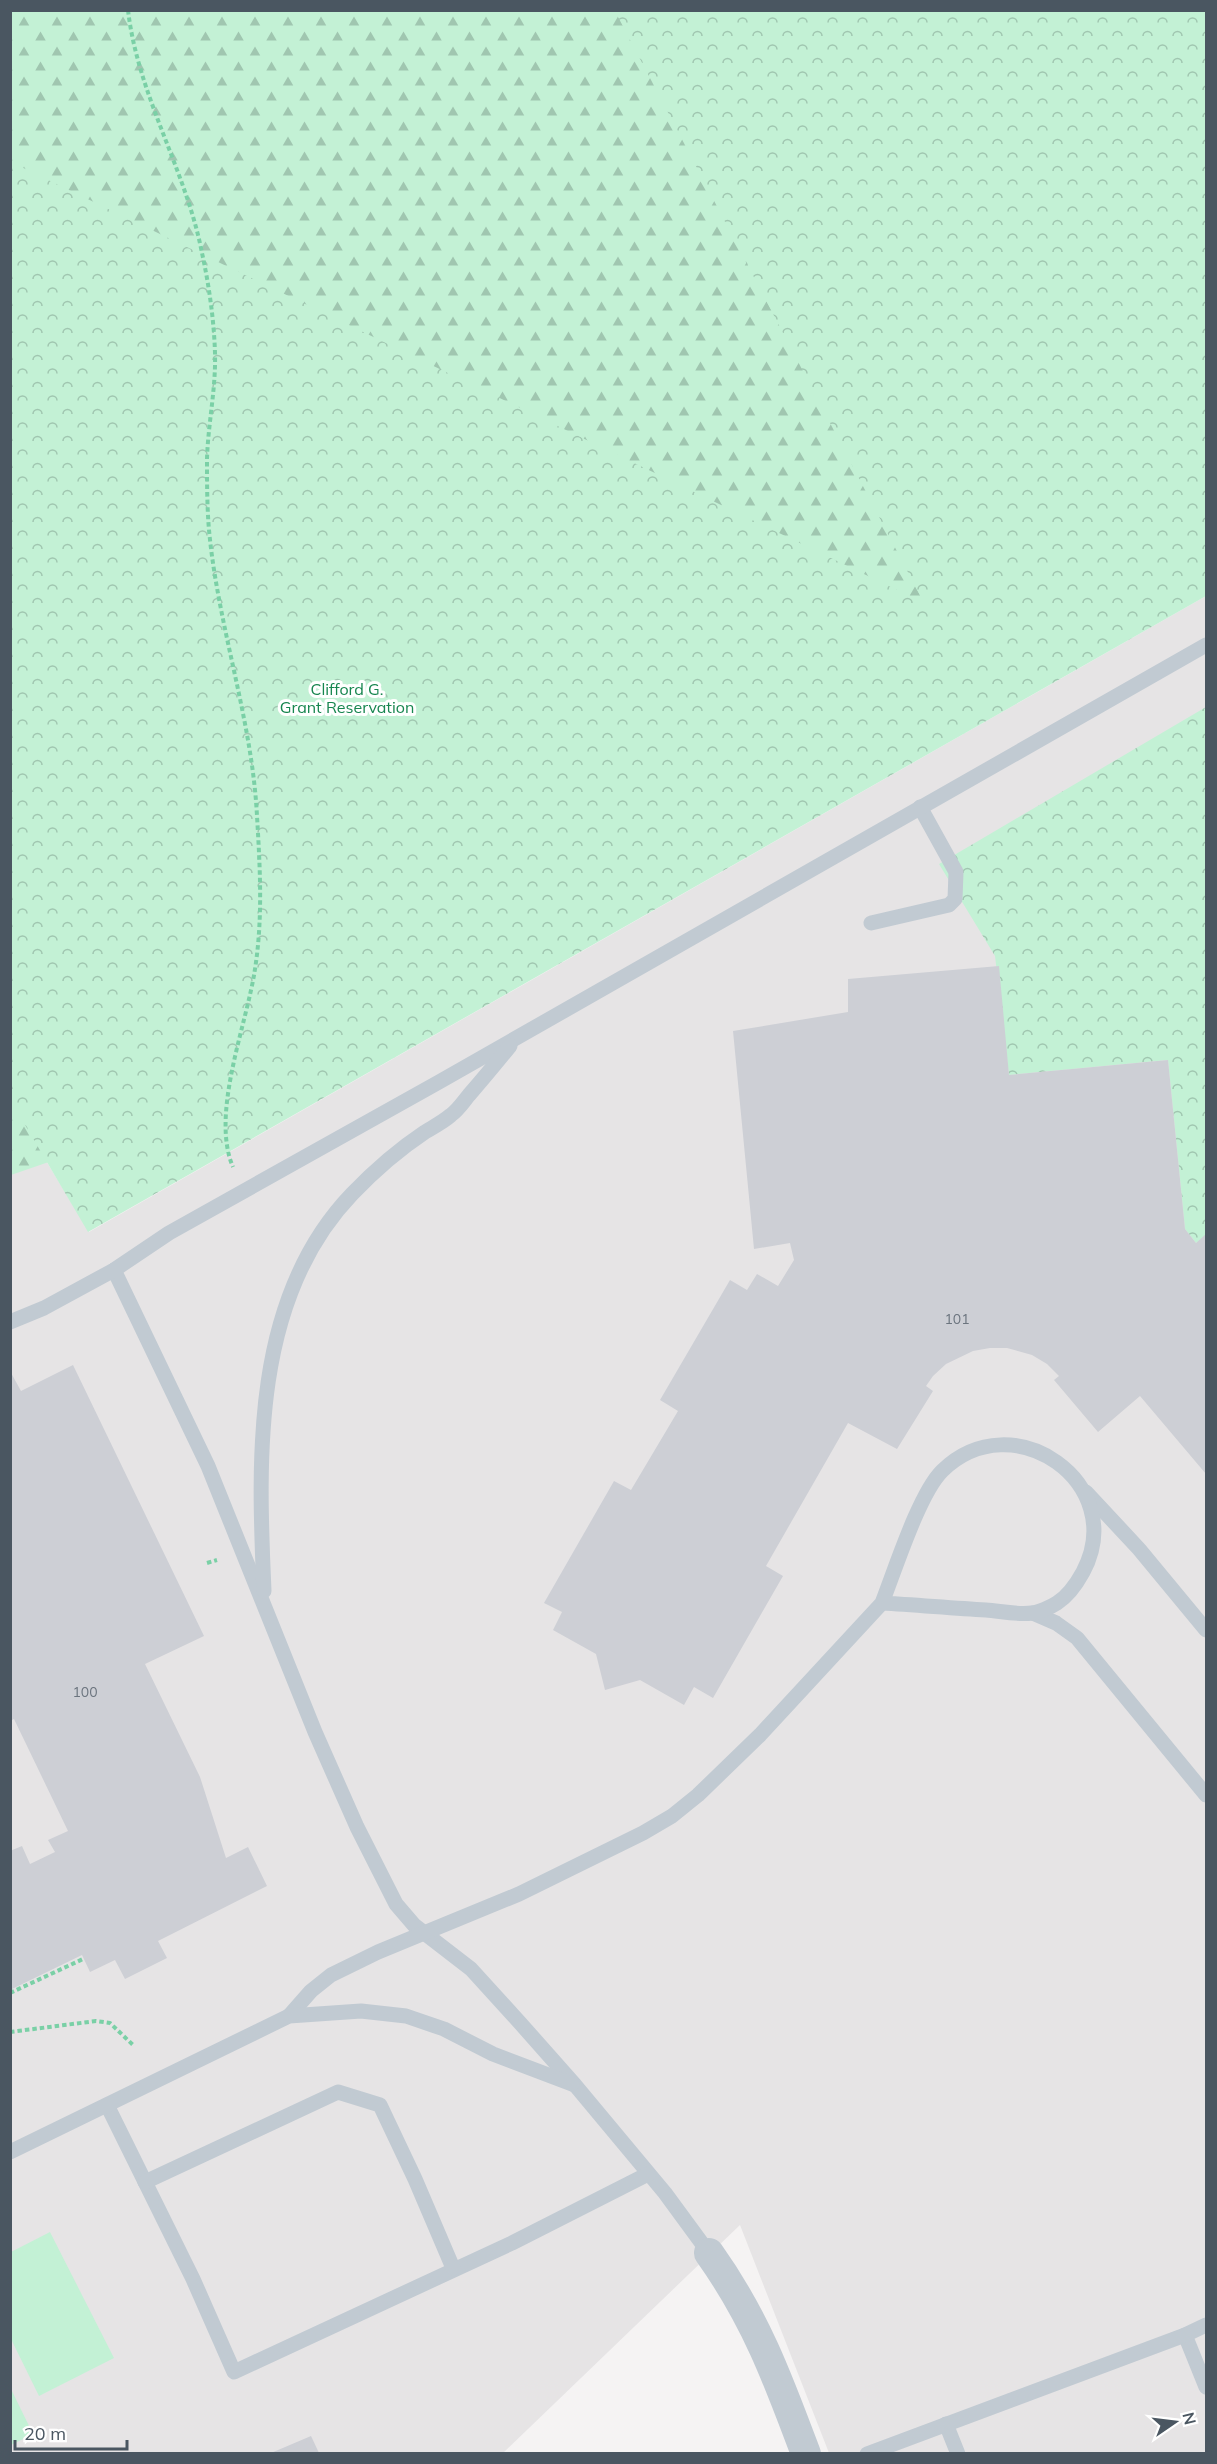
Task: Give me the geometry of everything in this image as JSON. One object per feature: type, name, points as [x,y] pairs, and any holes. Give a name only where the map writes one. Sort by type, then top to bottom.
[{"type":"street","points":[[710,2253],[734,2288],[760,2337],[806,2454]]},
{"type":"lane","points":[[10,1322],[44,1308],[114,1270],[169,1233],[1206,645]]},
{"type":"lane","points":[[871,923],[949,905],[956,899],[956,872],[920,807]]},
{"type":"lane","points":[[264,1606],[260,1470],[263,1424],[270,1371],[280,1330],[302,1270],[315,1244],[350,1196],[399,1151],[453,1115],[518,1037]]},
{"type":"lane","points":[[114,1270],[208,1466],[315,1732],[374,1862],[399,1908],[426,1934],[471,1969],[575,2085],[710,2253]]},
{"type":"lane","points":[[289,2016],[311,1991],[331,1975],[378,1952],[529,1890],[672,1816],[698,1795],[760,1734],[882,1603],[925,1496],[941,1472],[962,1455],[986,1446],[1013,1444],[1038,1450],[1061,1463],[1139,1549],[1206,1630]]},
{"type":"lane","points":[[1033,1613],[1057,1603],[1076,1584],[1089,1560],[1094,1534],[1090,1507],[1078,1483]]},
{"type":"lane","points":[[882,1603],[1033,1613],[1056,1623],[1077,1638],[1206,1795]]},
{"type":"lane","points":[[10,2152],[289,2016],[361,2011],[406,2016],[444,2029],[493,2054],[575,2085]]},
{"type":"lane","points":[[145,2182],[338,2092],[380,2105],[453,2268]]},
{"type":"lane","points":[[107,2105],[193,2279],[234,2372],[512,2242],[648,2174]]},
{"type":"lane","points":[[867,2454],[1185,2335],[1206,2325]]},
{"type":"lane","points":[[1185,2335],[1206,2387]]},
{"type":"lane","points":[[946,2424],[958,2454]]},
{"type":"path","points":[[128,10],[141,67],[156,117],[188,195],[197,229],[203,255],[215,352],[207,460],[209,527],[214,570],[255,773],[262,894],[256,969],[240,1034],[227,1116],[226,1137],[229,1158],[243,1191]]},
{"type":"path","points":[[207,1563],[218,1560]]},
{"type":"path","points":[[10,1993],[83,1959]]},
{"type":"path","points":[[10,2032],[96,2021],[110,2023],[133,2045]]},
{"type":"shaded area","points":[[1206,596],[1206,2453],[829,2453],[740,2225],[503,2453],[11,2453],[10,1101],[89,1232]]},
{"type":"green space","name":"Clifford G. Grant Reservation","points":[[10,11],[1206,11],[1206,436],[72,1154],[11,1175]]},
{"type":"green space","name":"Clifford G. Grant Reservation","points":[[615,11],[1206,11],[1206,596],[88,1232],[11,1101],[11,162],[924,603]]},
{"type":"green space","points":[[1206,707],[1206,1235],[1196,1243],[1185,1229],[1168,1060],[1009,1075],[995,956],[939,864]]},
{"type":"green space","points":[[50,2232],[114,2358],[39,2396],[11,2339],[11,2252]]},
{"type":"green space","points":[[10,2387],[33,2434],[11,2445],[10,2445]]},
{"type":"building","points":[[999,966],[1009,1075],[1168,1060],[1185,1229],[1196,1243],[1206,1234],[1206,1474],[1140,1396],[1098,1432],[1054,1380],[1059,1376],[1047,1364],[1032,1355],[1007,1348],[973,1351],[946,1364],[933,1376],[926,1386],[933,1391],[897,1449],[848,1423],[766,1566],[783,1576],[713,1698],[694,1687],[684,1705],[640,1680],[605,1690],[596,1654],[553,1630],[562,1612],[544,1603],[614,1481],[631,1490],[678,1411],[660,1400],[730,1280],[747,1290],[757,1274],[778,1286],[794,1260],[790,1243],[754,1249],[733,1031],[848,1012],[848,979]]},
{"type":"building","points":[[73,1365],[204,1636],[145,1664],[200,1777],[226,1858],[248,1847],[267,1886],[158,1941],[167,1958],[125,1979],[115,1960],[90,1972],[82,1955],[10,1990],[10,1851],[22,1846],[30,1864],[55,1852],[48,1840],[68,1831],[14,1719],[10,1721],[10,1371],[21,1391]]},
{"type":"building","points":[[311,2436],[319,2453],[271,2453]]}]
